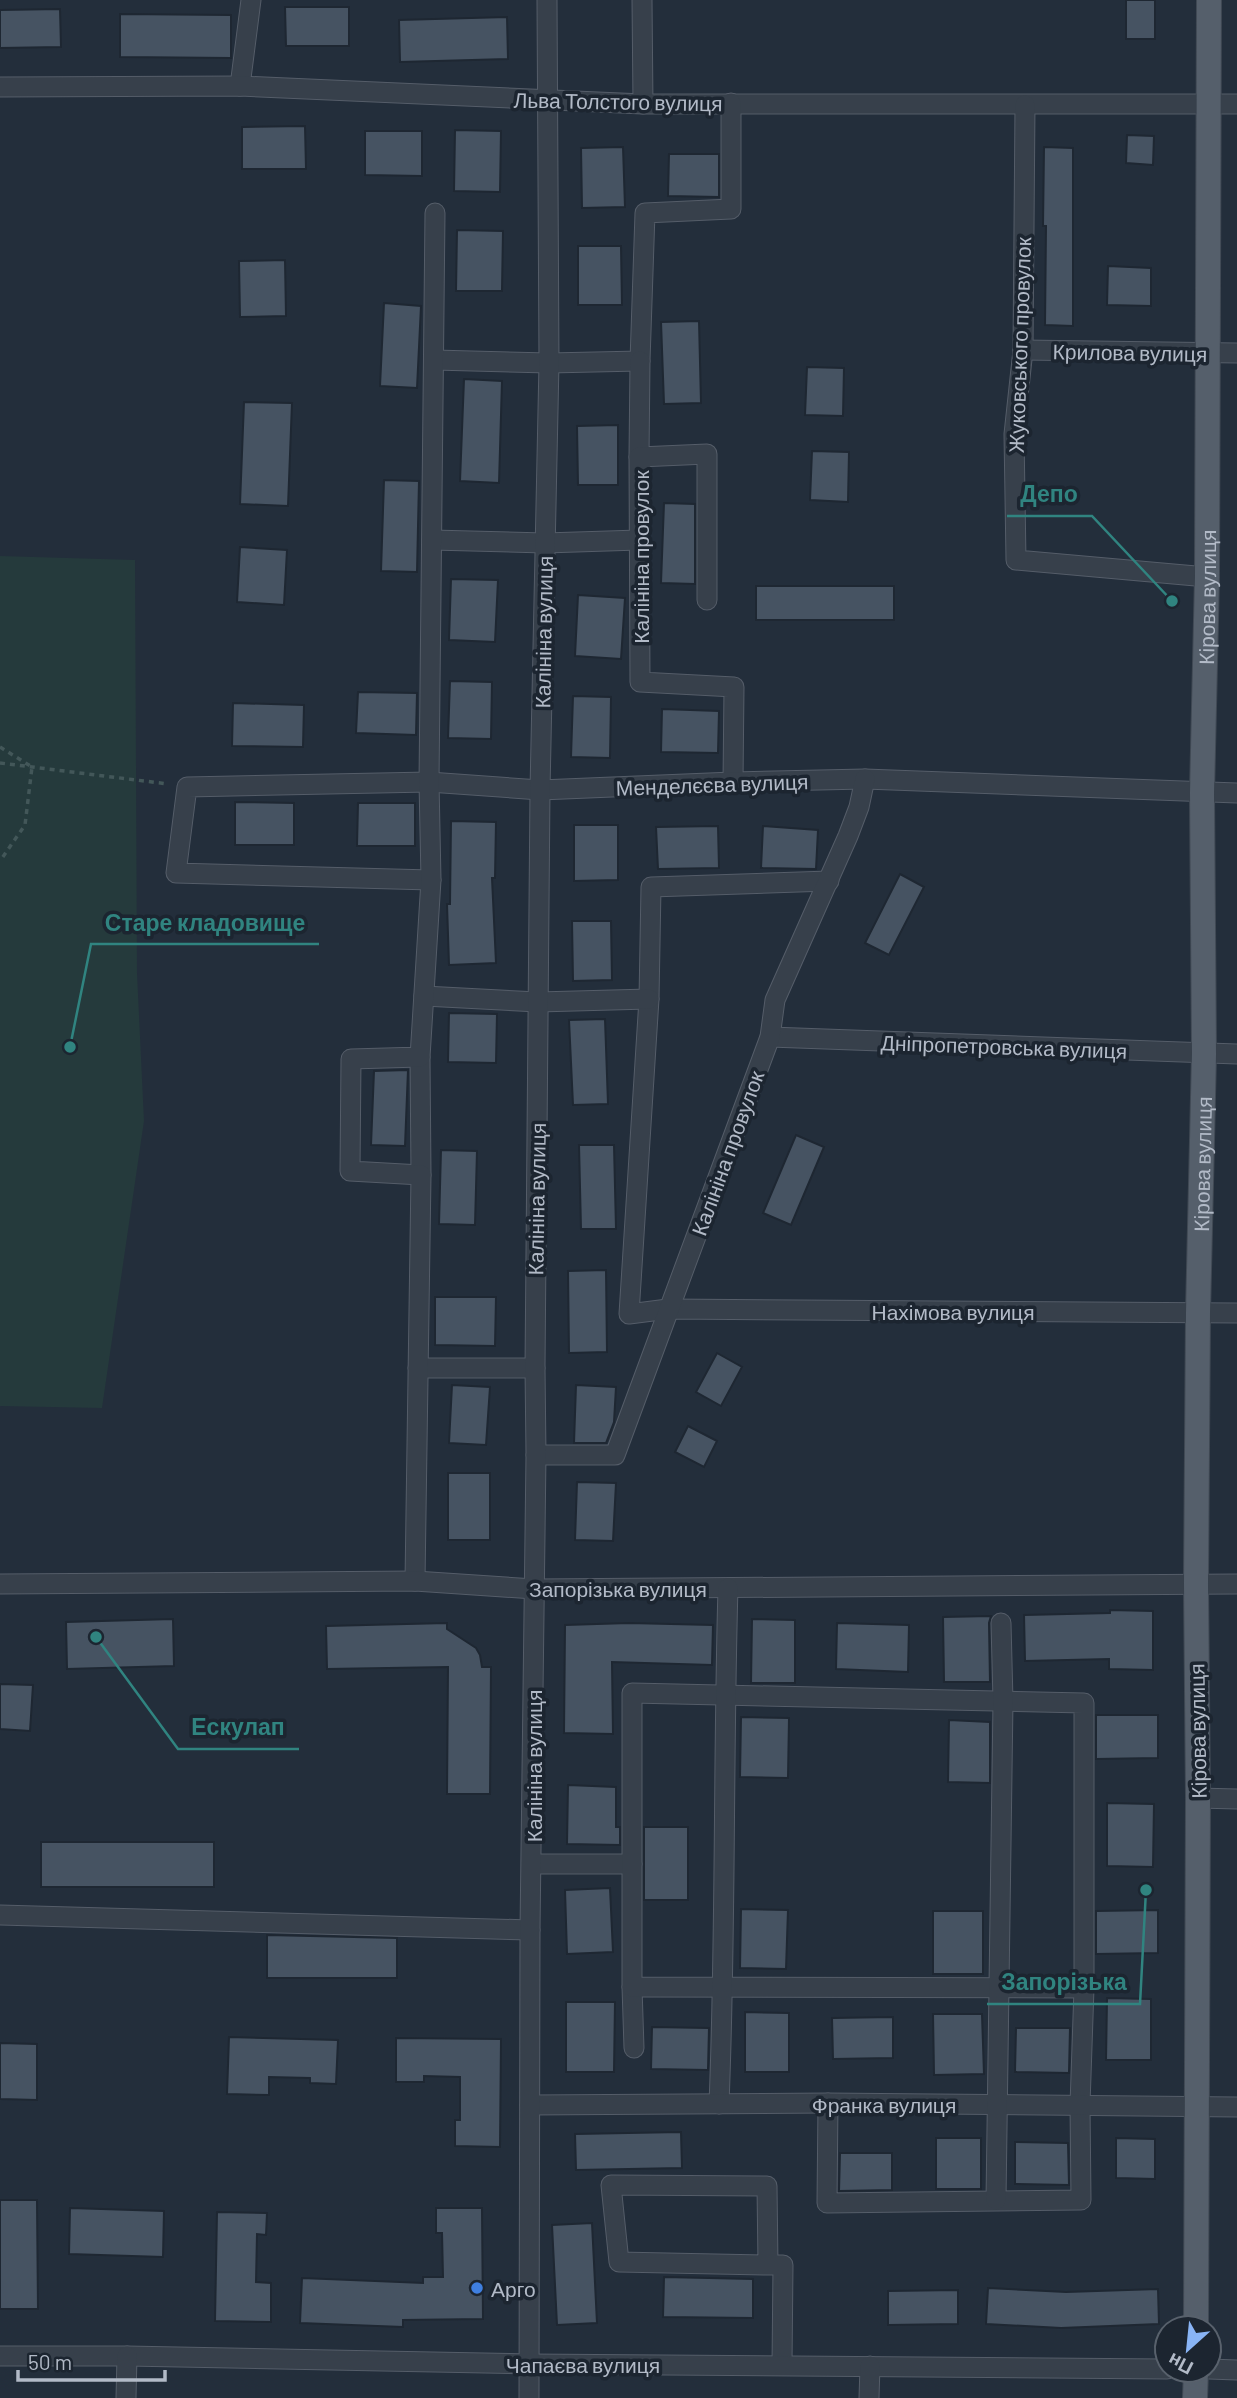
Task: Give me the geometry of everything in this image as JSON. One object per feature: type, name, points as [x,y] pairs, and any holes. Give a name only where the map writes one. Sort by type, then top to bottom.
[{"type":"main road","name":"Кірова вулиця","points":[[1196,2314],[1196,1584],[1204,1054],[1202,793],[1207,577],[1209,0]]},
{"type":"street","points":[[240,86],[251,0]]},
{"type":"street","name":"Калініна вулиця","points":[[529,2398],[530,1930],[540,790],[549,363],[547,0]]},
{"type":"street","points":[[642,0],[643,104]]},
{"type":"street","name":"Льва Толстого вулиця","points":[[0,87],[240,86],[643,104],[1237,104]]},
{"type":"street","points":[[639,457],[645,213],[732,209],[731,103]]},
{"type":"street","name":"Жуковського провулок","points":[[1025,106],[1023,350],[1014,434],[1016,560],[1207,577]]},
{"type":"street","points":[[415,1581],[421,1175],[420,1057],[431,880],[429,782],[435,213]]},
{"type":"street","name":"Крилова вулиця","points":[[1023,350],[1237,353]]},
{"type":"street","points":[[434,360],[549,363],[640,361]]},
{"type":"street","name":"Калініна провулок","points":[[707,600],[707,454],[639,457],[640,682],[734,687],[733,782]]},
{"type":"street","points":[[432,540],[545,543],[639,540]]},
{"type":"street","name":"Калініна провулок","points":[[536,1455],[615,1455],[770,1037],[775,1000],[829,881],[859,807],[865,779]]},
{"type":"street","name":"Менделєєва вулиця","points":[[187,787],[429,782],[540,790],[865,779],[1237,793]]},
{"type":"street","points":[[187,787],[176,873],[431,880]]},
{"type":"street","points":[[424,996],[538,1002],[649,999],[651,887],[829,881]]},
{"type":"street","name":"Нахімова вулиця","points":[[649,999],[629,1314],[668,1309],[1237,1313]]},
{"type":"street","name":"Дніпропетровська вулиця","points":[[770,1037],[1237,1054]]},
{"type":"street","points":[[420,1057],[351,1059],[349,1171],[421,1175]]},
{"type":"street","points":[[418,1368],[535,1368]]},
{"type":"street","name":"Запорізька вулиця","points":[[0,1584],[415,1581],[534,1589],[1237,1584]]},
{"type":"street","points":[[719,2104],[724,1987],[728,1588]]},
{"type":"street","points":[[996,2200],[1003,1701],[1001,1623]]},
{"type":"street","points":[[634,2048],[632,1693],[1084,1703],[1081,2200],[827,2203],[828,2104]]},
{"type":"street","points":[[1198,1798],[1237,1799]]},
{"type":"street","points":[[532,1864],[632,1864]]},
{"type":"street","points":[[0,1915],[530,1930]]},
{"type":"street","points":[[632,1987],[1084,1988]]},
{"type":"street","name":"Франка вулиця","points":[[530,2105],[997,2104],[1237,2107]]},
{"type":"street","points":[[768,2265],[767,2186],[611,2185],[619,2262],[768,2265],[783,2265],[782,2365]]},
{"type":"street","name":"Чапаєва вулиця","points":[[0,2356],[1153,2369]]},
{"type":"street","points":[[126,2398],[127,2356]]},
{"type":"street","points":[[870,2366],[870,2398]]},
{"type":"path","points":[[0,747],[32,767]]},
{"type":"path","points":[[0,763],[187,787]]},
{"type":"path","points":[[0,861],[25,825],[32,767]]},
{"type":"green space","points":[[0,556],[135,560],[137,973],[144,1121],[102,1408],[0,1406]]},
{"type":"building","points":[[1126,0],[1155,0],[1155,39],[1126,39]]},
{"type":"building","points":[[285,7],[349,7],[349,46],[286,46]]},
{"type":"building","points":[[60,9],[61,47],[0,48],[0,10]]},
{"type":"building","points":[[120,14],[231,15],[231,58],[120,57]]},
{"type":"building","points":[[507,17],[508,59],[400,62],[399,20]]},
{"type":"building","points":[[305,126],[306,169],[242,169],[242,127]]},
{"type":"building","points":[[455,130],[501,131],[500,192],[454,191]]},
{"type":"building","points":[[365,131],[422,131],[422,176],[365,175]]},
{"type":"building","points":[[1127,135],[1154,136],[1153,165],[1126,163]]},
{"type":"building","points":[[623,147],[625,207],[582,208],[581,148]]},
{"type":"building","points":[[1044,147],[1073,148],[1073,326],[1045,325]]},
{"type":"building","points":[[669,154],[719,154],[719,197],[668,196]]},
{"type":"building","points":[[457,230],[503,231],[502,291],[456,291]]},
{"type":"building","points":[[578,246],[621,246],[622,305],[578,305]]},
{"type":"building","points":[[285,260],[286,316],[240,317],[239,261]]},
{"type":"building","points":[[1108,266],[1151,268],[1151,306],[1107,305]]},
{"type":"building","points":[[384,303],[421,306],[417,388],[380,386]]},
{"type":"building","points":[[699,321],[701,403],[664,404],[661,322]]},
{"type":"building","points":[[807,367],[844,368],[843,416],[805,415]]},
{"type":"building","points":[[464,379],[502,381],[499,483],[460,481]]},
{"type":"building","points":[[244,402],[292,403],[288,506],[240,504]]},
{"type":"building","points":[[618,425],[618,485],[578,485],[577,426]]},
{"type":"building","points":[[812,451],[849,452],[848,502],[810,500]]},
{"type":"building","points":[[384,480],[419,481],[417,572],[381,571]]},
{"type":"building","points":[[664,503],[695,504],[695,584],[661,583]]},
{"type":"building","points":[[240,547],[287,550],[284,605],[237,602]]},
{"type":"building","points":[[451,579],[498,580],[495,642],[449,640]]},
{"type":"building","points":[[756,586],[894,586],[894,620],[756,620]]},
{"type":"building","points":[[578,595],[625,598],[621,659],[575,656]]},
{"type":"building","points":[[450,681],[492,682],[491,739],[448,738]]},
{"type":"building","points":[[358,692],[417,693],[416,735],[356,733]]},
{"type":"building","points":[[573,696],[611,697],[610,758],[571,757]]},
{"type":"building","points":[[233,703],[304,705],[303,747],[232,746]]},
{"type":"building","points":[[662,709],[719,711],[718,753],[661,752]]},
{"type":"building","points":[[235,802],[294,803],[294,845],[235,845]]},
{"type":"building","points":[[358,803],[415,803],[415,846],[357,846]]},
{"type":"building","points":[[451,821],[496,822],[495,878],[492,878],[496,963],[449,965],[447,904],[450,904]]},
{"type":"building","points":[[574,825],[618,825],[618,880],[574,881]]},
{"type":"building","points":[[718,826],[719,868],[658,869],[656,827]]},
{"type":"building","points":[[763,826],[818,830],[816,869],[761,868]]},
{"type":"building","points":[[900,874],[924,887],[889,955],[865,943]]},
{"type":"building","points":[[572,921],[611,921],[612,980],[573,981]]},
{"type":"building","points":[[449,1013],[497,1014],[496,1063],[448,1062]]},
{"type":"building","points":[[605,1019],[608,1104],[573,1105],[569,1020]]},
{"type":"building","points":[[408,1070],[405,1146],[371,1145],[374,1071]]},
{"type":"building","points":[[796,1135],[824,1147],[791,1225],[763,1213]]},
{"type":"building","points":[[579,1145],[614,1145],[616,1229],[581,1229]]},
{"type":"building","points":[[441,1150],[477,1151],[475,1225],[439,1224]]},
{"type":"building","points":[[606,1270],[607,1352],[569,1353],[568,1271]]},
{"type":"building","points":[[435,1297],[496,1297],[495,1346],[435,1345]]},
{"type":"building","points":[[717,1353],[742,1367],[721,1406],[696,1392]]},
{"type":"building","points":[[452,1385],[490,1387],[486,1445],[449,1443]]},
{"type":"building","points":[[576,1385],[616,1387],[614,1422],[606,1443],[574,1443]]},
{"type":"building","points":[[688,1426],[717,1441],[704,1467],[675,1452]]},
{"type":"building","points":[[448,1473],[490,1473],[490,1540],[448,1540]]},
{"type":"building","points":[[577,1482],[616,1483],[613,1541],[575,1540]]},
{"type":"building","points":[[1110,1610],[1153,1611],[1153,1670],[1109,1669],[1109,1659],[1025,1661],[1024,1615],[1110,1613]]},
{"type":"building","points":[[991,1616],[990,1682],[944,1682],[943,1617]]},
{"type":"building","points":[[173,1619],[174,1666],[67,1669],[66,1622]]},
{"type":"building","points":[[752,1619],[795,1620],[795,1683],[751,1683]]},
{"type":"building","points":[[447,1623],[447,1629],[476,1648],[482,1667],[491,1667],[490,1794],[447,1794],[448,1667],[327,1669],[326,1626]]},
{"type":"building","points":[[837,1623],[909,1625],[908,1672],[836,1669]]},
{"type":"building","points":[[565,1625],[713,1625],[712,1665],[612,1662],[613,1734],[564,1733]]},
{"type":"building","points":[[0,1684],[33,1685],[30,1731],[0,1729]]},
{"type":"building","points":[[1096,1715],[1158,1715],[1158,1758],[1096,1759]]},
{"type":"building","points":[[741,1717],[789,1718],[788,1778],[740,1777]]},
{"type":"building","points":[[949,1720],[990,1722],[990,1783],[948,1782]]},
{"type":"building","points":[[568,1785],[616,1787],[616,1827],[620,1827],[620,1845],[567,1844]]},
{"type":"building","points":[[1107,1803],[1154,1804],[1153,1867],[1107,1866]]},
{"type":"building","points":[[644,1827],[688,1827],[688,1900],[644,1900]]},
{"type":"building","points":[[41,1842],[214,1842],[214,1887],[41,1887]]},
{"type":"building","points":[[610,1888],[613,1952],[567,1954],[565,1890]]},
{"type":"building","points":[[741,1909],[788,1910],[786,1969],[740,1968]]},
{"type":"building","points":[[1158,1910],[1158,1953],[1096,1954],[1096,1911]]},
{"type":"building","points":[[933,1911],[983,1911],[983,1974],[933,1974]]},
{"type":"building","points":[[267,1935],[397,1938],[397,1978],[267,1978]]},
{"type":"building","points":[[1107,1998],[1151,1999],[1151,2060],[1106,2060]]},
{"type":"building","points":[[566,2002],[615,2002],[614,2072],[566,2072]]},
{"type":"building","points":[[745,2012],[789,2013],[789,2072],[745,2072]]},
{"type":"building","points":[[933,2014],[982,2014],[984,2074],[934,2075]]},
{"type":"building","points":[[893,2017],[893,2058],[833,2059],[832,2018]]},
{"type":"building","points":[[652,2027],[709,2028],[708,2070],[651,2069]]},
{"type":"building","points":[[1016,2028],[1070,2028],[1069,2073],[1015,2072]]},
{"type":"building","points":[[229,2037],[338,2040],[336,2084],[310,2083],[310,2078],[269,2077],[269,2095],[227,2094]]},
{"type":"building","points":[[396,2038],[501,2039],[500,2147],[455,2146],[455,2120],[460,2120],[460,2077],[424,2076],[424,2082],[396,2082]]},
{"type":"building","points":[[0,2043],[37,2044],[37,2100],[0,2099]]},
{"type":"building","points":[[681,2132],[682,2168],[576,2170],[575,2134]]},
{"type":"building","points":[[936,2138],[981,2138],[981,2189],[936,2189]]},
{"type":"building","points":[[1116,2138],[1155,2139],[1155,2179],[1116,2178]]},
{"type":"building","points":[[1015,2142],[1068,2143],[1069,2185],[1015,2184]]},
{"type":"building","points":[[840,2153],[892,2153],[892,2190],[839,2191]]},
{"type":"building","points":[[0,2200],[37,2200],[38,2309],[0,2309]]},
{"type":"building","points":[[70,2208],[164,2211],[163,2257],[69,2254]]},
{"type":"building","points":[[436,2208],[482,2208],[483,2319],[403,2320],[403,2327],[300,2323],[302,2278],[423,2283],[423,2277],[443,2277],[442,2233],[436,2233]]},
{"type":"building","points":[[217,2212],[267,2213],[266,2235],[257,2234],[256,2282],[271,2283],[271,2322],[215,2321]]},
{"type":"building","points":[[592,2223],[597,2323],[557,2325],[552,2225]]},
{"type":"building","points":[[664,2277],[753,2279],[753,2318],[663,2317]]},
{"type":"building","points":[[988,2288],[1066,2292],[1158,2289],[1159,2314],[1153,2314],[1153,2324],[1061,2328],[986,2324]]},
{"type":"building","points":[[958,2290],[958,2324],[888,2325],[888,2291]]},
{"type":"place","name":"Депо","points":[[1172,601]]},
{"type":"place","name":"Старе кладовище","points":[[70,1047]]},
{"type":"place","name":"Ескулап","points":[[96,1637]]},
{"type":"place","name":"Запорізька","points":[[1146,1890]]},
{"type":"place","name":"Арго","points":[[477,2288]]}]
